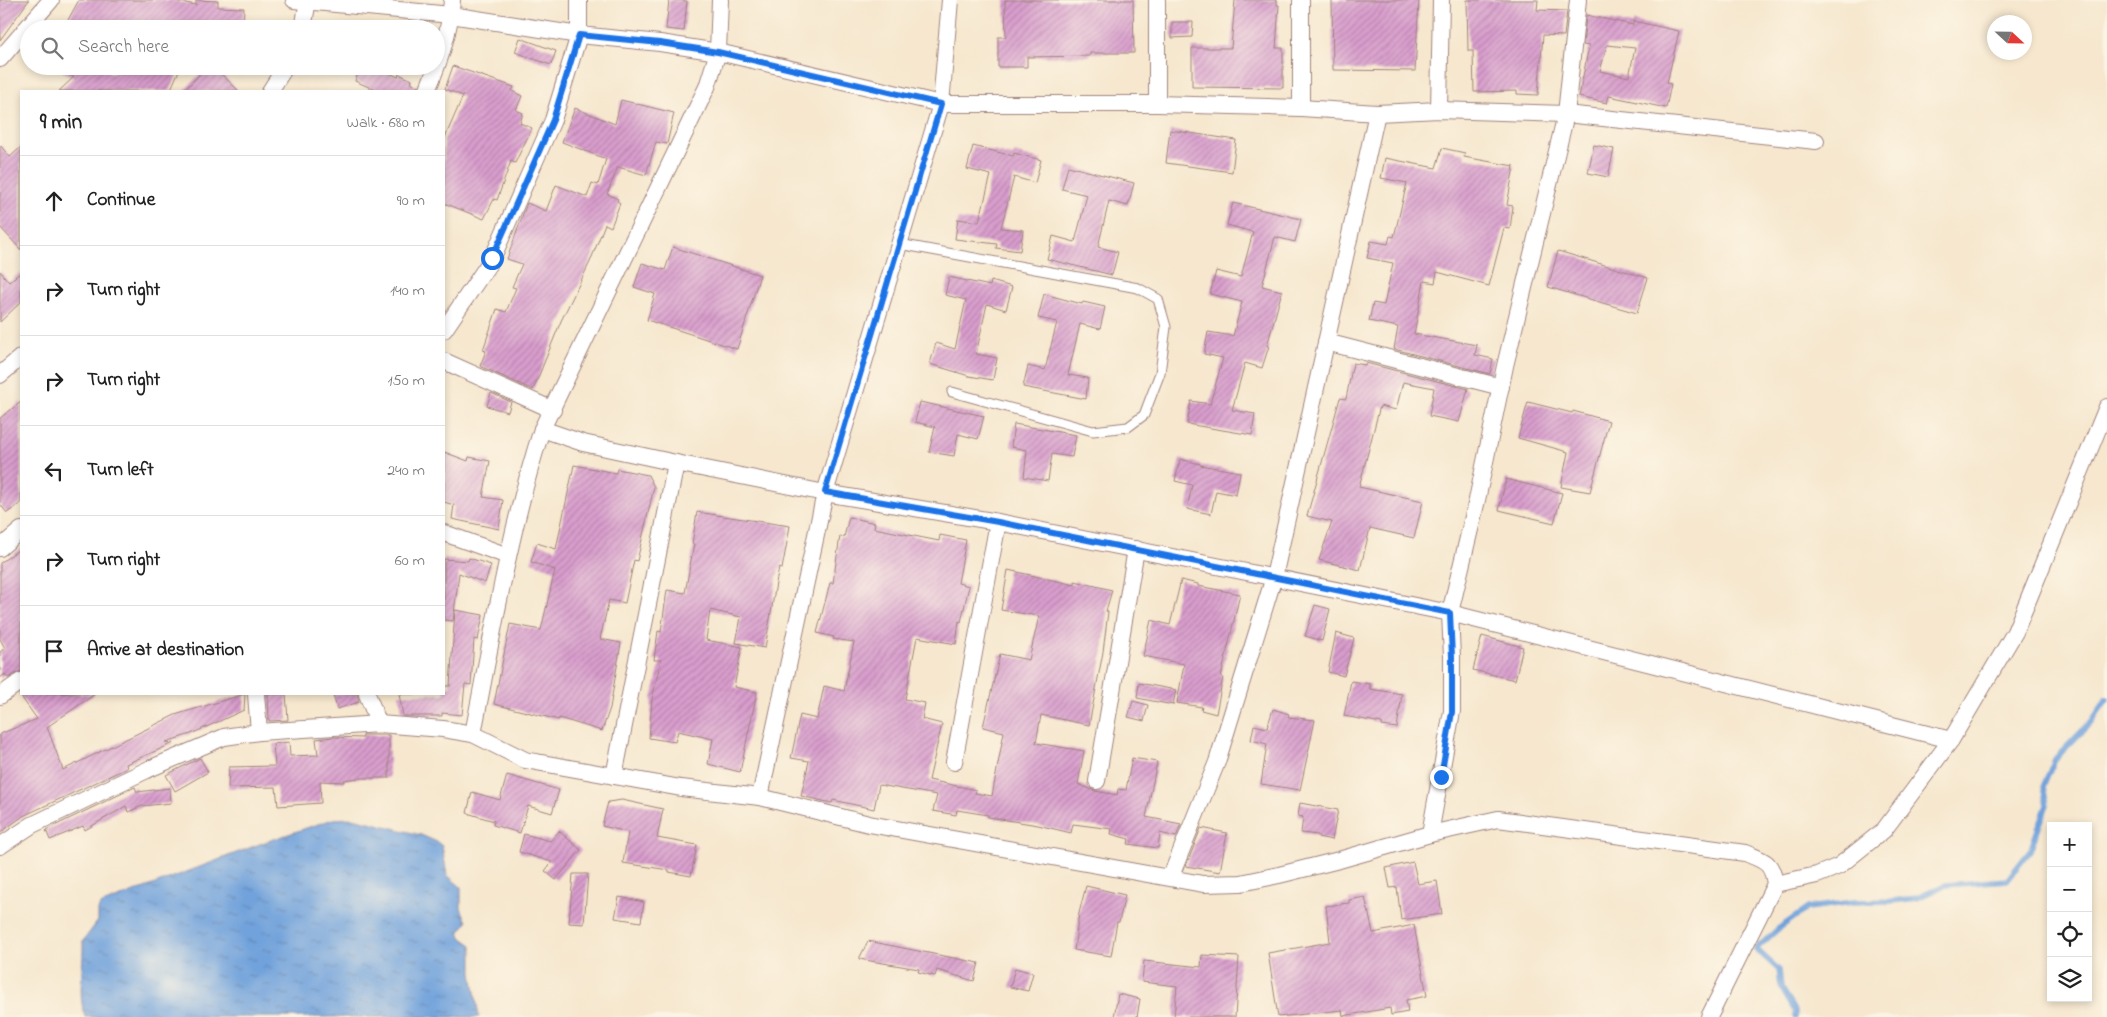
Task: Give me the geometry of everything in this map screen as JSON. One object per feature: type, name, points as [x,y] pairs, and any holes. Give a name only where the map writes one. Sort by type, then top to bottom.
[{"type":"street","points":[[34,20],[51,0]]},
{"type":"street","points":[[445,328],[492,258],[553,120],[579,35],[579,0]]},
{"type":"street","points":[[473,734],[508,556],[530,468],[542,429],[553,410],[707,88],[718,52],[720,0]]},
{"type":"street","points":[[760,797],[825,492],[941,104],[950,0]]},
{"type":"street","points":[[1157,0],[1157,104]]},
{"type":"street","points":[[1301,0],[1301,108]]},
{"type":"street","points":[[1439,110],[1441,0]]},
{"type":"street","points":[[1430,834],[1452,712],[1450,613],[1566,114],[1578,0]]},
{"type":"street","points":[[303,20],[303,1],[451,7],[579,35],[660,43],[718,52],[941,104],[1157,104],[1301,108],[1377,114],[1439,110],[1566,114],[1816,141]]},
{"type":"street","points":[[445,36],[451,7]]},
{"type":"street","points":[[0,59],[20,36]]},
{"type":"street","points":[[271,90],[280,75]]},
{"type":"street","points":[[426,90],[433,75]]},
{"type":"street","points":[[1171,876],[1217,762],[1274,577],[1377,114]]},
{"type":"street","points":[[1326,342],[1501,387]]},
{"type":"street","points":[[0,375],[20,358]]},
{"type":"street","points":[[445,361],[553,410]]},
{"type":"street","points":[[1775,884],[1817,875],[1839,866],[1884,830],[1951,740],[2015,632],[2107,407]]},
{"type":"street","points":[[542,429],[583,443],[676,463],[825,492],[998,522],[1450,613],[1951,740]]},
{"type":"street","points":[[614,776],[676,463]]},
{"type":"street","points":[[954,762],[998,522]]},
{"type":"street","points":[[0,548],[20,531]]},
{"type":"street","points":[[445,533],[508,556]]},
{"type":"street","points":[[1097,781],[1136,549]]},
{"type":"street","points":[[0,696],[20,682]]},
{"type":"street","points":[[256,695],[259,732]]},
{"type":"street","points":[[367,695],[378,724]]},
{"type":"street","points":[[0,846],[32,825],[150,769],[224,737],[259,732],[378,724],[443,729],[473,734],[525,760],[681,788],[760,797],[869,824],[1171,876],[1203,884],[1241,883],[1339,860],[1430,834],[1498,819],[1745,853],[1766,862],[1773,870],[1775,884],[1709,1017]]},
{"type":"lane","points":[[899,244],[1138,288],[1158,299],[1166,327],[1160,373],[1144,415],[1128,428],[1093,431],[952,392]]},
{"type":"water","points":[[353,818],[421,835],[442,846],[447,875],[461,887],[461,908],[467,922],[459,933],[462,938],[472,945],[472,973],[479,1017],[85,1017],[81,999],[83,941],[98,921],[100,905],[265,842],[333,819]]},
{"type":"building","points":[[0,0],[29,0],[0,40]]},
{"type":"building","points":[[79,0],[169,0],[196,5],[196,0],[218,1],[218,7],[244,8],[243,20],[68,20]]},
{"type":"building","points":[[669,0],[687,1],[684,31],[666,29]]},
{"type":"building","points":[[1005,0],[1133,0],[1134,53],[1090,53],[1090,56],[1027,57],[1027,67],[998,67],[998,37],[1006,37]]},
{"type":"building","points":[[1235,0],[1277,0],[1277,5],[1279,5],[1276,48],[1283,48],[1283,88],[1192,87],[1192,48],[1231,48]]},
{"type":"building","points":[[1332,0],[1419,0],[1415,71],[1333,70]]},
{"type":"building","points":[[1467,0],[1538,0],[1537,10],[1567,11],[1564,36],[1543,35],[1538,95],[1517,94],[1517,91],[1474,92],[1473,51],[1468,51]]},
{"type":"building","points":[[1586,15],[1633,25],[1633,21],[1679,31],[1667,83],[1671,84],[1666,108],[1609,96],[1607,103],[1579,97],[1589,46],[1583,45]],"holes":[[[1607,45],[1635,48],[1629,77],[1600,71]]]},
{"type":"building","points":[[1172,22],[1193,22],[1192,37],[1172,38]]},
{"type":"building","points":[[520,38],[556,51],[551,65],[515,52]]},
{"type":"building","points":[[453,66],[514,87],[512,91],[522,96],[516,110],[523,113],[520,123],[532,128],[515,163],[511,161],[497,200],[494,199],[484,219],[445,203],[445,138],[463,96],[445,89]]},
{"type":"building","points":[[70,75],[177,75],[170,90],[60,90],[74,77]]},
{"type":"building","points":[[199,75],[222,75],[238,90],[185,90]]},
{"type":"building","points":[[357,75],[394,75],[398,77],[401,75],[412,80],[411,83],[418,87],[417,90],[376,90],[355,81]]},
{"type":"building","points":[[621,100],[674,113],[667,144],[656,142],[646,175],[618,167],[607,194],[618,199],[617,201],[620,203],[611,227],[605,224],[590,262],[561,321],[533,390],[480,366],[486,351],[483,350],[497,309],[506,312],[516,288],[512,287],[522,264],[507,259],[527,203],[546,211],[556,185],[587,197],[592,183],[598,185],[606,159],[562,142],[575,108],[615,124]]},
{"type":"building","points":[[1170,130],[1236,140],[1232,172],[1166,163]]},
{"type":"building","points":[[0,145],[10,157],[20,148],[20,249],[0,227]]},
{"type":"building","points":[[1594,145],[1614,149],[1608,177],[1588,173]]},
{"type":"building","points":[[973,146],[1013,156],[1014,153],[1041,160],[1035,183],[1014,177],[1001,228],[1023,230],[1020,251],[996,248],[997,244],[955,239],[958,219],[979,222],[991,175],[967,169]]},
{"type":"building","points":[[1442,148],[1465,153],[1464,157],[1514,166],[1507,205],[1513,206],[1510,229],[1504,228],[1489,286],[1437,272],[1435,283],[1424,281],[1414,334],[1477,345],[1475,355],[1493,359],[1490,374],[1394,349],[1398,327],[1369,321],[1373,303],[1384,305],[1393,263],[1367,258],[1371,241],[1388,244],[1390,236],[1394,237],[1407,183],[1381,178],[1385,158],[1436,168]]},
{"type":"building","points":[[1068,166],[1134,183],[1128,206],[1109,201],[1098,247],[1118,252],[1112,275],[1047,259],[1053,236],[1075,242],[1087,195],[1062,189]]},
{"type":"building","points":[[1233,203],[1301,219],[1295,242],[1275,237],[1262,286],[1282,291],[1267,346],[1269,346],[1262,368],[1245,363],[1232,410],[1255,414],[1252,435],[1187,424],[1191,401],[1210,404],[1223,358],[1204,354],[1208,332],[1233,336],[1242,302],[1210,294],[1216,271],[1241,277],[1253,232],[1227,225]]},
{"type":"building","points":[[673,247],[760,275],[737,349],[647,320],[655,294],[634,287],[642,263],[665,270]]},
{"type":"building","points":[[1558,251],[1648,278],[1637,313],[1548,287]]},
{"type":"building","points":[[0,271],[9,282],[20,273],[20,303],[0,322]]},
{"type":"building","points":[[949,277],[990,286],[991,281],[1012,287],[1006,310],[987,304],[976,354],[997,358],[993,380],[969,376],[930,364],[936,343],[955,349],[966,300],[945,295]]},
{"type":"building","points":[[1044,294],[1082,304],[1083,302],[1105,307],[1100,329],[1080,324],[1068,375],[1088,378],[1086,399],[1023,387],[1028,366],[1045,370],[1057,322],[1038,318]]},
{"type":"building","points":[[1353,363],[1365,365],[1366,363],[1468,389],[1459,422],[1429,416],[1434,388],[1403,382],[1396,410],[1380,406],[1359,487],[1423,501],[1414,538],[1370,528],[1360,570],[1319,560],[1332,522],[1307,516],[1340,398],[1346,399]]},
{"type":"building","points":[[491,393],[511,402],[508,412],[487,406]]},
{"type":"building","points":[[920,402],[984,416],[978,439],[958,434],[954,456],[929,452],[935,427],[915,422]]},
{"type":"building","points":[[1528,402],[1572,413],[1573,411],[1609,421],[1590,492],[1561,487],[1568,452],[1518,438]]},
{"type":"building","points":[[20,403],[20,504],[7,513],[0,504],[0,418]]},
{"type":"building","points":[[1014,424],[1076,435],[1072,457],[1052,454],[1048,481],[1024,477],[1027,450],[1011,447]]},
{"type":"building","points":[[445,452],[468,461],[469,457],[490,461],[483,497],[503,500],[499,529],[452,519],[454,505],[445,502]]},
{"type":"building","points":[[1180,459],[1200,465],[1240,472],[1236,495],[1216,491],[1211,514],[1187,509],[1192,485],[1175,481]]},
{"type":"building","points":[[574,465],[616,473],[617,469],[648,475],[654,487],[637,561],[634,560],[625,603],[609,600],[600,639],[621,643],[610,708],[602,731],[559,718],[559,720],[494,704],[510,624],[541,630],[555,570],[531,562],[537,543],[556,549]]},
{"type":"building","points":[[1506,479],[1562,493],[1554,523],[1499,510]]},
{"type":"building","points":[[697,512],[790,526],[782,569],[779,568],[765,648],[736,643],[741,617],[710,610],[706,640],[742,647],[734,687],[757,692],[740,772],[708,764],[713,739],[678,731],[675,742],[649,738],[652,699],[661,660],[654,660],[658,631],[661,632],[667,590],[685,593],[694,544],[692,544]]},
{"type":"building","points":[[849,517],[875,523],[874,528],[939,541],[940,535],[966,540],[958,583],[969,586],[961,622],[959,621],[956,644],[917,637],[905,699],[925,703],[922,719],[942,724],[929,780],[976,790],[975,793],[992,796],[1004,732],[983,727],[1000,654],[1029,660],[1039,616],[1001,610],[1008,570],[1075,585],[1075,581],[1112,590],[1106,611],[1108,612],[1103,652],[1089,725],[1041,715],[1036,743],[1084,751],[1078,784],[1095,791],[1117,795],[1118,789],[1126,790],[1132,758],[1157,762],[1146,817],[1181,824],[1176,837],[1160,833],[1158,848],[1128,844],[1129,839],[1111,834],[1112,829],[1073,824],[1071,833],[957,810],[956,815],[933,811],[937,795],[879,785],[874,809],[833,800],[832,803],[801,796],[809,761],[791,758],[800,715],[817,719],[824,686],[844,691],[854,642],[833,639],[834,637],[817,633],[830,583],[833,583],[840,536],[844,537]]},
{"type":"building","points":[[20,549],[20,672],[8,678],[5,674],[0,678],[0,652],[5,648],[0,639],[0,563]]},
{"type":"building","points":[[469,558],[491,565],[485,583],[459,573],[453,621],[445,620],[445,559],[468,561]]},
{"type":"building","points":[[1181,580],[1198,584],[1198,586],[1240,594],[1221,677],[1223,677],[1216,714],[1201,710],[1202,707],[1177,703],[1184,664],[1143,656],[1151,620],[1170,625]]},
{"type":"building","points":[[1315,605],[1330,609],[1322,641],[1305,636]]},
{"type":"building","points":[[455,610],[483,615],[478,640],[474,639],[471,685],[465,684],[462,715],[442,713],[442,716],[403,716],[399,695],[445,695],[445,686],[450,686]]},
{"type":"building","points":[[1336,633],[1354,638],[1344,676],[1328,672]]},
{"type":"building","points":[[1482,636],[1523,647],[1515,680],[1473,670]]},
{"type":"building","points":[[1351,681],[1370,684],[1370,689],[1402,694],[1397,728],[1382,726],[1382,723],[1344,716]]},
{"type":"building","points":[[1139,683],[1176,690],[1173,705],[1137,698]]},
{"type":"building","points":[[19,694],[94,695],[47,727],[63,770],[175,715],[245,695],[244,710],[191,734],[166,742],[174,743],[126,764],[127,768],[23,816],[0,833],[0,734],[37,719]]},
{"type":"building","points":[[268,695],[286,695],[288,720],[269,721]]},
{"type":"building","points":[[333,695],[357,695],[359,702],[337,709]]},
{"type":"building","points":[[1133,701],[1148,705],[1144,721],[1128,717]]},
{"type":"building","points":[[1273,709],[1289,714],[1288,717],[1315,720],[1300,790],[1261,784],[1267,744],[1251,740],[1254,725],[1267,728]]},
{"type":"building","points":[[363,735],[389,735],[389,778],[358,778],[344,780],[344,782],[320,781],[321,803],[278,806],[276,787],[228,788],[229,767],[275,766],[273,744],[289,742],[290,756],[318,755],[316,739],[333,737],[363,738]]},
{"type":"building","points":[[200,758],[208,772],[175,791],[166,775]]},
{"type":"building","points":[[507,775],[559,790],[552,813],[528,806],[520,833],[493,825],[494,821],[467,813],[472,792],[500,800]]},
{"type":"building","points":[[135,787],[137,792],[170,788],[171,803],[142,806],[128,812],[126,806],[85,830],[83,826],[50,840],[46,830]]},
{"type":"building","points":[[622,800],[663,809],[657,838],[697,845],[691,876],[669,872],[669,870],[623,863],[628,832],[602,826],[608,802]]},
{"type":"building","points":[[1300,803],[1338,810],[1332,840],[1318,837],[1318,835],[1301,833],[1303,817],[1298,816]]},
{"type":"building","points":[[1201,828],[1227,833],[1220,872],[1186,866]]},
{"type":"building","points":[[559,831],[581,850],[556,880],[545,871],[552,862],[519,852],[524,834],[550,841]]},
{"type":"building","points":[[1413,862],[1418,884],[1437,881],[1442,914],[1401,920],[1397,887],[1390,888],[1386,868]]},
{"type":"building","points":[[573,874],[588,874],[584,924],[569,923]]},
{"type":"building","points":[[1086,886],[1125,895],[1119,922],[1117,922],[1111,956],[1074,950],[1079,913]]},
{"type":"building","points":[[619,897],[644,902],[641,922],[615,918]]},
{"type":"building","points":[[1365,897],[1373,933],[1414,925],[1427,996],[1406,1000],[1408,1012],[1391,1015],[1390,1008],[1343,1016],[1342,1010],[1278,1017],[1268,953],[1330,942],[1326,906],[1349,903],[1349,900]]},
{"type":"building","points":[[868,941],[979,963],[974,981],[937,970],[935,976],[918,972],[919,969],[859,959]]},
{"type":"building","points":[[1202,955],[1239,957],[1235,1017],[1174,1017],[1177,986],[1142,982],[1144,961],[1201,967]]},
{"type":"building","points":[[1015,968],[1033,973],[1028,991],[1010,987]]},
{"type":"building","points":[[1118,994],[1140,999],[1137,1017],[1114,1017]]},
{"type":"waterway","points":[[1795,1017],[1795,1011],[1781,987],[1779,970],[1756,949],[1778,929],[1808,908],[1853,902],[1917,898],[1946,885],[2007,880],[2030,851],[2047,805],[2043,787],[2055,759],[2091,722],[2107,699]]},
{"type":"route","points":[[492,258],[553,120],[579,35],[660,43],[718,52],[941,104],[825,492],[998,522],[1450,613],[1452,712],[1441,777]]}]
